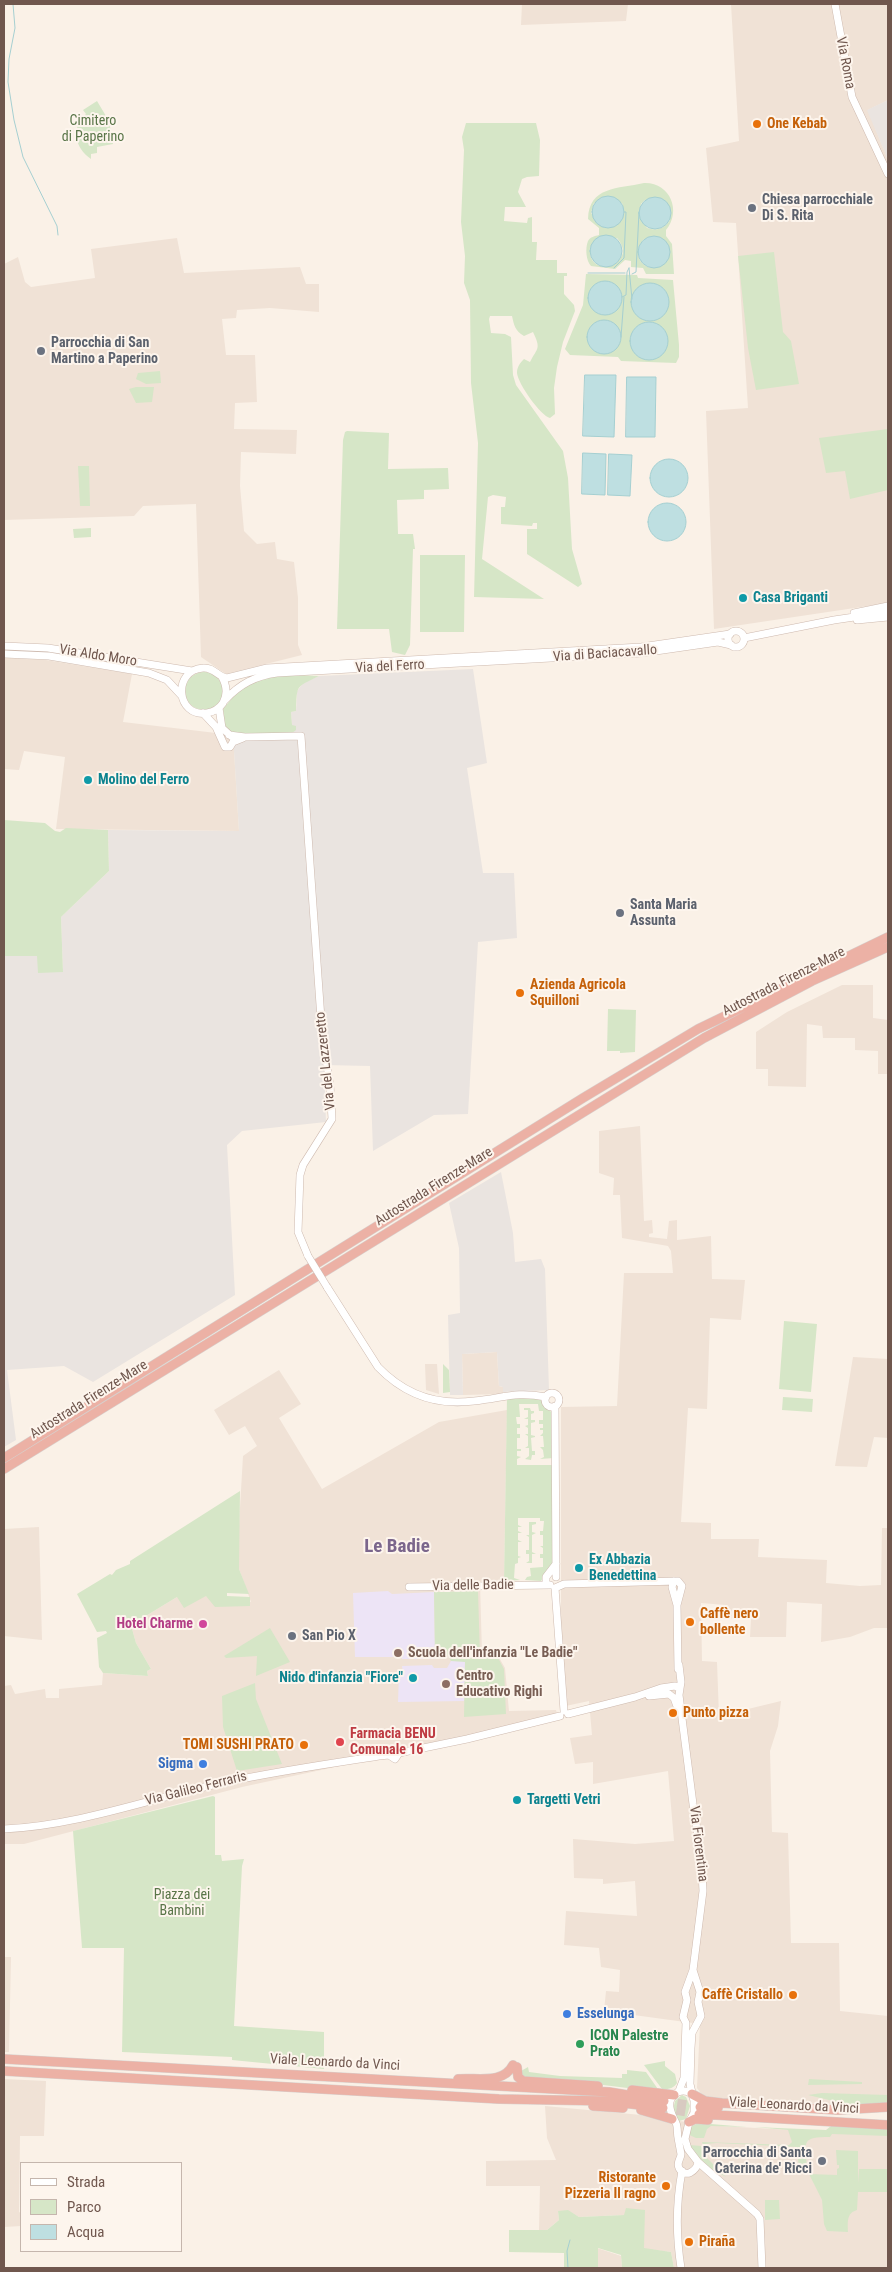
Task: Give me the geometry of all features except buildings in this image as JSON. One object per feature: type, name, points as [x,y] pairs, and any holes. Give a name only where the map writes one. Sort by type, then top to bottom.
[{"type":"highway","name":"Autostrada Firenze-Mare","points":[[4,1458],[583,1098],[698,1029],[888,937]]},
{"type":"highway","name":"Autostrada Firenze-Mare","points":[[4,1469],[704,1038],[812,981],[888,947]]},
{"type":"highway","name":"Viale Leonardo da Vinci","points":[[4,2059],[609,2092],[664,2104],[608,2100],[459,2097],[4,2072]]},
{"type":"highway","points":[[433,2083],[463,2079],[496,2078],[509,2072],[515,2066],[518,2077],[523,2081],[677,2093]]},
{"type":"highway","points":[[555,2089],[598,2086]]},
{"type":"highway","points":[[692,2094],[705,2101],[722,2103],[838,2110],[888,2106]]},
{"type":"highway","points":[[536,2099],[632,2109],[663,2115],[674,2121]]},
{"type":"highway","name":"Viale Leonardo da Vinci","points":[[888,2113],[838,2110],[806,2113],[699,2110],[836,2123],[888,2125]]},
{"type":"highway","points":[[689,2122],[695,2119],[795,2124],[836,2123]]},
{"type":"street","name":"Via Roma","points":[[835,4],[850,92],[888,174]]},
{"type":"street","points":[[834,620],[866,609],[888,606]]},
{"type":"street","points":[[834,620],[888,612]]},
{"type":"street","points":[[834,620],[867,620],[888,617]]},
{"type":"street","name":"Via di Baciacavallo","points":[[744,638],[834,620]]},
{"type":"street","name":"Via di Baciacavallo","points":[[480,658],[641,647],[739,632],[744,638]]},
{"type":"street","points":[[730,634],[728,640],[731,646]]},
{"type":"street","name":"Via di Baciacavallo","points":[[480,658],[642,653],[718,642],[731,646],[740,646],[744,638]]},
{"type":"street","name":"Via Aldo Moro","points":[[4,646],[48,648],[192,671],[207,668],[214,670],[222,678]]},
{"type":"street","name":"Via Aldo Moro","points":[[4,654],[48,656],[149,673],[167,680],[181,695],[189,708],[203,713],[216,727],[224,745],[228,747],[231,738]]},
{"type":"street","name":"Via del Ferro","points":[[222,678],[266,668],[480,658]]},
{"type":"street","name":"Via del Ferro","points":[[224,700],[246,682],[260,675],[480,658]]},
{"type":"street","points":[[181,695],[184,679],[192,671]]},
{"type":"street","points":[[222,678],[226,690],[224,700],[219,708],[222,728],[231,738]]},
{"type":"street","points":[[203,713],[219,708]]},
{"type":"street","name":"Via del Lazzeretto","points":[[231,738],[301,736],[322,1033],[330,1085],[332,1119],[303,1165],[300,1176],[298,1232],[308,1256],[378,1367],[388,1377],[411,1392],[425,1398],[452,1403],[481,1400],[508,1394],[536,1395],[546,1398]]},
{"type":"street","name":"Via del Lazzeretto","points":[[552,1394],[557,1396],[558,1401],[554,1408],[548,1405],[546,1398],[552,1394]]},
{"type":"street","points":[[554,1408],[555,1582],[564,1713]]},
{"type":"street","name":"Via delle Badie","points":[[409,1587],[536,1585],[555,1582],[662,1581],[675,1587],[679,1665],[675,1691]]},
{"type":"street","name":"Via Galileo Ferraris","points":[[4,1829],[27,1828],[72,1820],[259,1774],[389,1755],[395,1759],[399,1753],[467,1739],[564,1713],[635,1697],[675,1691]]},
{"type":"street","name":"Via Fiorentina","points":[[675,1691],[682,1719],[692,1804],[702,1855],[703,1891],[694,1970],[685,1992],[687,2000],[683,2017],[686,2023],[684,2078],[677,2093]]},
{"type":"street","name":"Via Fiorentina","points":[[692,2094],[690,2084],[691,2048],[696,2023],[701,2016],[698,2002],[700,1992],[694,1970]]},
{"type":"street","points":[[688,1987],[693,1984],[698,1986]]},
{"type":"street","points":[[686,2023],[696,2023]]},
{"type":"street","points":[[685,2172],[678,2165],[681,2156],[674,2121],[669,2108],[677,2093],[686,2091],[692,2094],[694,2113],[684,2139],[698,2162],[752,2209],[760,2219],[762,2268]]},
{"type":"street","points":[[674,2121],[682,2125],[689,2122]]},
{"type":"street","points":[[681,2156],[687,2153],[693,2154]]},
{"type":"street","points":[[685,2172],[694,2171],[698,2162]]},
{"type":"street","points":[[681,2268],[678,2243],[680,2183],[685,2172]]},
{"type":"shaded area","points":[[522,4],[628,4],[626,21],[521,25]]},
{"type":"shaded area","points":[[731,4],[888,4],[888,100],[868,110],[888,160],[888,603],[714,629],[706,411],[748,408],[736,223],[713,222],[706,148],[739,141]]},
{"type":"shaded area","points":[[888,100],[888,160],[867,110]]},
{"type":"shaded area","points":[[177,238],[184,273],[300,267],[306,284],[319,284],[319,312],[270,308],[237,310],[236,318],[222,319],[226,355],[255,355],[257,402],[235,403],[234,429],[297,430],[296,454],[241,452],[240,486],[244,531],[257,544],[275,542],[277,559],[294,562],[298,598],[298,645],[302,655],[226,674],[201,657],[196,504],[143,506],[134,516],[4,520],[4,264],[18,257],[25,282],[31,287],[95,278],[91,249]]},
{"type":"shaded area","points":[[4,658],[46,660],[132,674],[123,722],[233,735],[239,831],[56,829],[65,757],[24,751],[19,770],[4,769]]},
{"type":"shaded area","points":[[473,669],[487,763],[467,768],[483,873],[514,873],[517,938],[478,942],[468,1114],[434,1115],[373,1151],[370,1066],[324,1065],[326,1122],[242,1131],[227,1145],[235,1295],[93,1382],[64,1366],[7,1370],[16,1440],[4,1447],[4,956],[37,956],[63,972],[61,917],[109,871],[108,830],[239,831],[233,735],[296,726],[292,726],[291,712],[296,711],[297,691],[303,683],[319,676]]},
{"type":"shaded area","points":[[842,985],[873,985],[873,1018],[888,1020],[888,1074],[878,1074],[878,1051],[855,1050],[855,1038],[823,1038],[822,1026],[807,1024],[806,1087],[768,1086],[768,1069],[756,1069],[756,1032],[787,1012]]},
{"type":"shaded area","points":[[640,1126],[644,1221],[652,1220],[653,1233],[649,1234],[649,1237],[667,1239],[669,1221],[677,1220],[677,1240],[711,1236],[712,1279],[745,1280],[741,1320],[710,1318],[707,1409],[688,1408],[681,1522],[711,1523],[711,1539],[759,1539],[758,1557],[827,1560],[826,1583],[860,1586],[881,1585],[882,1528],[888,1528],[888,1628],[874,1628],[850,1637],[821,1642],[822,1604],[787,1602],[786,1637],[750,1637],[751,1619],[723,1618],[726,1605],[701,1603],[702,1661],[717,1662],[719,1716],[781,1701],[778,1726],[770,1751],[772,1832],[788,1833],[791,1943],[839,1943],[840,2011],[888,2016],[888,2103],[839,2108],[813,2103],[710,2099],[702,2095],[697,2088],[700,2024],[604,2011],[606,1991],[619,1992],[620,1970],[601,1967],[599,1948],[564,1945],[566,1911],[637,1916],[635,1881],[603,1884],[603,1879],[574,1878],[573,1839],[635,1844],[674,1841],[668,1771],[593,1784],[593,1762],[575,1764],[570,1738],[592,1735],[589,1701],[561,1707],[561,1407],[617,1406],[624,1273],[673,1273],[671,1251],[668,1246],[622,1238],[620,1195],[613,1195],[614,1178],[599,1173],[599,1131]]},
{"type":"shaded area","points":[[501,1172],[513,1233],[515,1262],[541,1259],[545,1269],[549,1390],[503,1392],[503,1387],[499,1386],[497,1352],[462,1354],[463,1395],[450,1395],[448,1315],[460,1313],[459,1248],[449,1203]]},
{"type":"shaded area","points":[[497,1352],[499,1386],[503,1387],[503,1394],[463,1395],[462,1354]]},
{"type":"shaded area","points":[[853,1357],[888,1359],[888,1438],[874,1437],[867,1467],[835,1466]]},
{"type":"shaded area","points":[[425,1364],[437,1364],[439,1394],[426,1390]]},
{"type":"shaded area","points":[[279,1370],[301,1404],[279,1418],[322,1489],[439,1422],[507,1410],[504,1581],[480,1583],[482,1654],[497,1654],[505,1668],[509,1711],[556,1710],[558,1719],[242,1787],[24,1844],[4,1844],[4,1686],[11,1685],[15,1694],[45,1689],[46,1698],[59,1698],[59,1689],[102,1685],[103,1673],[148,1676],[147,1671],[151,1669],[136,1643],[131,1625],[177,1597],[206,1596],[251,1602],[239,1569],[238,1542],[243,1456],[257,1446],[245,1426],[229,1435],[214,1410]]},
{"type":"shaded area","points":[[39,1527],[42,1640],[4,1636],[4,1529]]},
{"type":"shaded area","points":[[388,1591],[392,1594],[434,1592],[435,1659],[402,1659],[401,1654],[394,1654],[393,1657],[355,1657],[353,1593]]},
{"type":"shaded area","points":[[451,1661],[465,1661],[464,1701],[398,1702],[399,1674],[403,1674],[402,1666],[432,1665],[434,1668],[447,1668]]},
{"type":"shaded area","points":[[4,1957],[11,1957],[9,2052],[4,2052]]},
{"type":"shaded area","points":[[4,2079],[46,2081],[44,2136],[20,2136],[20,2226],[4,2227]]},
{"type":"shaded area","points":[[545,2106],[652,2116],[702,2125],[793,2130],[888,2131],[888,2268],[674,2268],[671,2252],[644,2249],[625,2215],[579,2217],[568,2211],[558,2211],[559,2220],[547,2230],[539,2230],[540,2186],[486,2186],[486,2161],[556,2160],[547,2138]]},
{"type":"shaded area","points":[[597,2248],[621,2256],[622,2268],[598,2268]]},
{"type":"green space","name":"Cimitero di Paperino","points":[[97,101],[109,121],[113,144],[97,147],[97,153],[91,154],[91,159],[78,144],[76,131],[86,114],[83,110]]},
{"type":"green space","points":[[466,123],[536,123],[540,140],[539,176],[522,179],[518,192],[526,207],[505,207],[504,221],[527,223],[528,218],[532,217],[532,242],[537,242],[536,260],[557,260],[557,273],[567,273],[567,276],[564,276],[564,294],[574,305],[575,311],[563,342],[557,367],[554,388],[555,414],[550,418],[541,412],[530,399],[517,373],[521,362],[524,359],[530,362],[538,348],[533,332],[524,336],[521,334],[515,328],[512,316],[490,316],[489,319],[491,333],[505,334],[511,337],[513,375],[516,385],[563,451],[568,478],[572,549],[582,584],[578,587],[527,554],[527,529],[537,529],[537,523],[533,523],[532,526],[501,524],[501,507],[505,507],[506,497],[493,495],[488,497],[482,559],[544,599],[474,597],[478,443],[471,383],[470,300],[464,283],[465,256],[461,222],[464,150],[462,137]]},
{"type":"green space","points":[[644,183],[661,187],[671,199],[673,215],[666,230],[666,236],[672,244],[674,274],[646,274],[643,268],[631,267],[631,261],[625,260],[615,269],[591,266],[587,258],[587,244],[591,238],[599,235],[599,228],[588,219],[594,200],[599,195],[615,188]],"holes":[[[645,200],[670,220],[660,228],[647,228],[639,215],[641,204]],[[594,203],[622,203],[624,214],[615,226],[605,228],[591,213]],[[617,238],[622,247],[622,255],[618,262],[603,266],[596,264],[591,258],[590,247]],[[644,239],[651,268],[640,260],[638,252]]]},
{"type":"green space","points":[[774,252],[783,332],[791,341],[799,384],[756,390],[748,348],[738,256]]},
{"type":"green space","points":[[586,274],[637,275],[638,278],[673,280],[679,345],[679,357],[676,363],[621,361],[618,357],[570,355],[565,349],[583,305]]},
{"type":"green space","points":[[160,371],[161,383],[146,384],[136,379],[138,373]]},
{"type":"green space","points":[[154,387],[152,402],[136,403],[129,389]]},
{"type":"green space","points":[[888,429],[888,490],[850,499],[845,471],[826,473],[819,438]]},
{"type":"green space","points":[[347,431],[389,433],[388,469],[448,468],[449,489],[424,490],[424,499],[397,500],[398,534],[413,534],[415,549],[413,549],[410,645],[405,655],[392,652],[389,629],[337,629],[343,440]]},
{"type":"green space","points":[[78,466],[89,466],[90,506],[80,506]]},
{"type":"green space","points":[[91,528],[91,537],[74,538],[73,529]]},
{"type":"green space","points":[[420,555],[465,555],[464,632],[420,632]]},
{"type":"green space","points":[[204,672],[218,677],[223,691],[218,705],[204,710],[190,705],[185,691],[190,677]]},
{"type":"green space","points":[[273,676],[319,676],[299,688],[296,711],[291,712],[292,725],[296,726],[296,730],[292,733],[231,734],[225,729],[223,709],[244,686],[256,680]]},
{"type":"green space","points":[[4,820],[45,823],[55,831],[60,832],[66,828],[108,830],[109,871],[61,917],[63,972],[38,973],[37,956],[4,956]]},
{"type":"green space","points":[[608,1009],[636,1010],[635,1052],[620,1053],[620,1051],[607,1051]]},
{"type":"green space","points":[[784,1321],[817,1324],[811,1392],[779,1389]]},
{"type":"green space","points":[[443,1364],[449,1370],[450,1392],[443,1393]]},
{"type":"green space","points":[[507,1397],[539,1398],[552,1413],[554,1458],[540,1459],[544,1457],[543,1450],[540,1447],[544,1447],[543,1436],[540,1436],[543,1433],[543,1430],[540,1430],[540,1428],[543,1428],[543,1424],[539,1424],[539,1420],[543,1420],[543,1411],[539,1411],[538,1404],[519,1404],[520,1417],[516,1417],[517,1424],[520,1424],[520,1428],[517,1428],[517,1434],[520,1434],[520,1438],[517,1438],[517,1449],[521,1449],[521,1451],[517,1451],[517,1456],[521,1457],[517,1459],[517,1465],[554,1465],[553,1563],[541,1581],[525,1580],[531,1576],[530,1568],[543,1567],[543,1558],[540,1558],[540,1554],[543,1554],[543,1548],[540,1546],[543,1546],[543,1535],[540,1535],[540,1531],[543,1531],[544,1521],[540,1521],[540,1518],[518,1518],[518,1525],[522,1527],[518,1527],[518,1531],[522,1533],[518,1533],[518,1540],[522,1542],[518,1542],[518,1556],[521,1557],[518,1558],[518,1563],[515,1564],[514,1578],[520,1580],[504,1581]]},
{"type":"green space","points":[[783,1397],[813,1399],[812,1412],[782,1410]]},
{"type":"green space","points":[[524,1408],[530,1408],[531,1411],[534,1411],[531,1414],[531,1420],[535,1420],[535,1422],[531,1423],[531,1435],[535,1437],[531,1438],[532,1451],[535,1451],[535,1455],[532,1455],[531,1460],[525,1459],[529,1456],[529,1448],[525,1448],[528,1446],[528,1436],[525,1434],[528,1434],[528,1428],[525,1426],[528,1425],[528,1419],[524,1419],[528,1417],[528,1410],[524,1410]]},
{"type":"green space","points":[[240,1491],[239,1569],[249,1594],[227,1593],[227,1596],[250,1597],[250,1606],[215,1607],[206,1596],[184,1608],[177,1597],[131,1625],[136,1643],[151,1669],[147,1671],[148,1676],[103,1673],[99,1667],[97,1638],[107,1633],[106,1631],[97,1632],[77,1594],[110,1574],[112,1575],[116,1570],[130,1564],[130,1561]]},
{"type":"green space","points":[[529,1522],[536,1522],[536,1524],[532,1525],[532,1532],[536,1533],[532,1535],[532,1552],[536,1554],[532,1554],[532,1563],[526,1563],[529,1561],[529,1554],[526,1554],[526,1550],[529,1550],[529,1537],[526,1535],[529,1535]]},
{"type":"green space","points":[[478,1591],[480,1657],[497,1656],[504,1669],[506,1714],[464,1717],[465,1662],[451,1661],[447,1654],[435,1654],[434,1592]]},
{"type":"green space","points":[[270,1628],[290,1662],[256,1676],[257,1656],[226,1658],[224,1656]]},
{"type":"green space","points":[[255,1683],[256,1699],[282,1764],[237,1771],[223,1727],[222,1696]]},
{"type":"green space","name":"Piazza dei Bambini","points":[[215,1797],[215,1855],[221,1855],[222,1861],[244,1859],[242,1866],[234,2026],[324,2032],[324,2069],[232,2060],[232,2057],[122,2052],[124,1948],[82,1948],[73,1831]]},
{"type":"green space","points":[[665,2061],[665,2066],[675,2074],[677,2083],[669,2089],[662,2089],[644,2065]]},
{"type":"green space","points":[[528,2067],[529,2072],[560,2076],[622,2078],[622,2074],[627,2074],[627,2070],[646,2072],[660,2092],[587,2083],[523,2079],[521,2071]]},
{"type":"green space","points":[[809,2079],[862,2082],[862,2084],[808,2085]]},
{"type":"green space","points":[[822,2093],[888,2095],[888,2106],[858,2107],[808,2095]]},
{"type":"green space","points":[[682,2095],[686,2097],[690,2106],[686,2119],[679,2121],[673,2110],[675,2101]]},
{"type":"green space","points":[[699,2123],[747,2127],[711,2126],[707,2129],[704,2138],[696,2138],[687,2134],[690,2127]]},
{"type":"green space","points":[[831,2126],[888,2129],[888,2136],[832,2134],[830,2137],[814,2138],[807,2142],[806,2146],[807,2167],[799,2168],[797,2147],[717,2143],[705,2144],[705,2150],[702,2142],[789,2145],[792,2142],[788,2130],[754,2127],[826,2130]]},
{"type":"green space","points":[[690,2145],[701,2146],[707,2158],[726,2177],[713,2171],[701,2162]]},
{"type":"green space","points":[[836,2150],[858,2151],[858,2183],[859,2169],[888,2169],[888,2192],[858,2192],[857,2210],[853,2211],[849,2216],[848,2232],[827,2231],[824,2224],[822,2200],[809,2174],[837,2175],[839,2165],[837,2165]]},
{"type":"green space","points":[[765,2200],[779,2200],[780,2219],[765,2220]]},
{"type":"green space","points":[[626,2208],[645,2210],[644,2248],[671,2252],[674,2268],[622,2268],[621,2255],[598,2248],[598,2268],[564,2268],[564,2253],[509,2252],[509,2230],[547,2230],[559,2220],[558,2211],[568,2210],[579,2217],[624,2215]]},
{"type":"water","points":[[608,196],[620,200],[624,212],[620,224],[608,228],[596,224],[592,212],[596,200]]},
{"type":"water","points":[[655,197],[667,201],[671,213],[667,225],[655,229],[643,225],[639,213],[643,201]]},
{"type":"water","points":[[606,235],[618,239],[622,251],[618,263],[606,267],[594,263],[590,251],[594,239]]},
{"type":"water","points":[[654,236],[666,240],[670,252],[666,264],[654,268],[642,264],[638,252],[642,240]]},
{"type":"water","points":[[605,281],[612,282],[617,286],[621,291],[621,305],[617,310],[612,314],[605,315],[598,314],[593,310],[589,305],[588,298],[589,291],[593,286],[598,282]]},
{"type":"water","points":[[650,283],[663,289],[669,302],[663,315],[650,321],[637,315],[631,302],[637,289]]},
{"type":"water","points":[[604,320],[611,321],[616,325],[620,330],[620,344],[616,349],[611,353],[604,354],[597,353],[592,349],[588,344],[587,337],[588,330],[592,325],[597,321]]},
{"type":"water","points":[[649,322],[662,328],[668,341],[662,354],[649,360],[636,354],[630,341],[636,328]]},
{"type":"water","points":[[585,375],[616,375],[614,437],[583,436]]},
{"type":"water","points":[[627,377],[656,377],[655,437],[626,437]]},
{"type":"water","points":[[583,453],[606,454],[605,495],[582,494]]},
{"type":"water","points":[[609,454],[632,455],[630,496],[608,495]]},
{"type":"water","points":[[669,459],[683,464],[688,478],[683,492],[669,497],[655,492],[650,478],[655,464]]},
{"type":"water","points":[[667,503],[681,508],[686,522],[681,536],[667,541],[653,536],[648,522],[653,508]]},
{"type":"waterway","points":[[13,4],[15,28],[9,59],[8,82],[14,120],[23,157],[57,226],[58,235]]},
{"type":"waterway","points":[[614,268],[624,258],[626,212],[624,212]]},
{"type":"waterway","points":[[632,274],[636,272],[639,212]]},
{"type":"waterway","points":[[629,268],[632,299]]},
{"type":"waterway","points":[[622,297],[626,295],[627,272],[629,268]]},
{"type":"waterway","points":[[588,273],[625,273]]},
{"type":"waterway","points":[[621,337],[624,297]]},
{"type":"waterway","points":[[568,2268],[567,2251],[570,2240]]},
{"type":"tunnel","points":[[664,2101],[700,2107]]},
{"type":"tunnel","points":[[663,2108],[699,2114]]},
{"type":"place","name":"One Kebab","points":[[757,124]]},
{"type":"place","name":"Chiesa parrocchiale Di S. Rita","points":[[752,208]]},
{"type":"place","name":"Parrocchia di San Martino a Paperino","points":[[41,351]]},
{"type":"place","name":"Casa Briganti","points":[[743,598]]},
{"type":"place","name":"Molino del Ferro","points":[[88,780]]},
{"type":"place","name":"Santa Maria Assunta","points":[[620,913]]},
{"type":"place","name":"Azienda Agricola Squilloni","points":[[520,993]]},
{"type":"place","name":"Ex Abbazia Benedettina","points":[[579,1568]]},
{"type":"place","name":"Caffè nero bollente","points":[[690,1622]]},
{"type":"place","name":"Hotel Charme","points":[[203,1624]]},
{"type":"place","name":"San Pio X","points":[[292,1636]]},
{"type":"place","name":"Scuola dell'infanzia \"Le Badie\"","points":[[398,1653]]},
{"type":"place","name":"Nido d'infanzia \"Fiore\"","points":[[413,1678]]},
{"type":"place","name":"Centro Educativo Righi","points":[[446,1684]]},
{"type":"place","name":"Punto pizza","points":[[673,1713]]},
{"type":"place","name":"Farmacia BENU Comunale 16","points":[[340,1742]]},
{"type":"place","name":"TOMI SUSHI PRATO","points":[[304,1745]]},
{"type":"place","name":"Sigma","points":[[203,1764]]},
{"type":"place","name":"Targetti Vetri","points":[[517,1800]]},
{"type":"place","name":"Caffè Cristallo","points":[[793,1995]]},
{"type":"place","name":"Esselunga","points":[[567,2014]]},
{"type":"place","name":"ICON Palestre Prato","points":[[580,2044]]},
{"type":"place","name":"Parrocchia di Santa Caterina de' Ricci","points":[[822,2161]]},
{"type":"place","name":"Ristorante Pizzeria Il ragno","points":[[666,2186]]},
{"type":"place","name":"Piraña","points":[[689,2242]]},
{"type":"district","name":"Le Badie","points":[[397,1547]]}]
